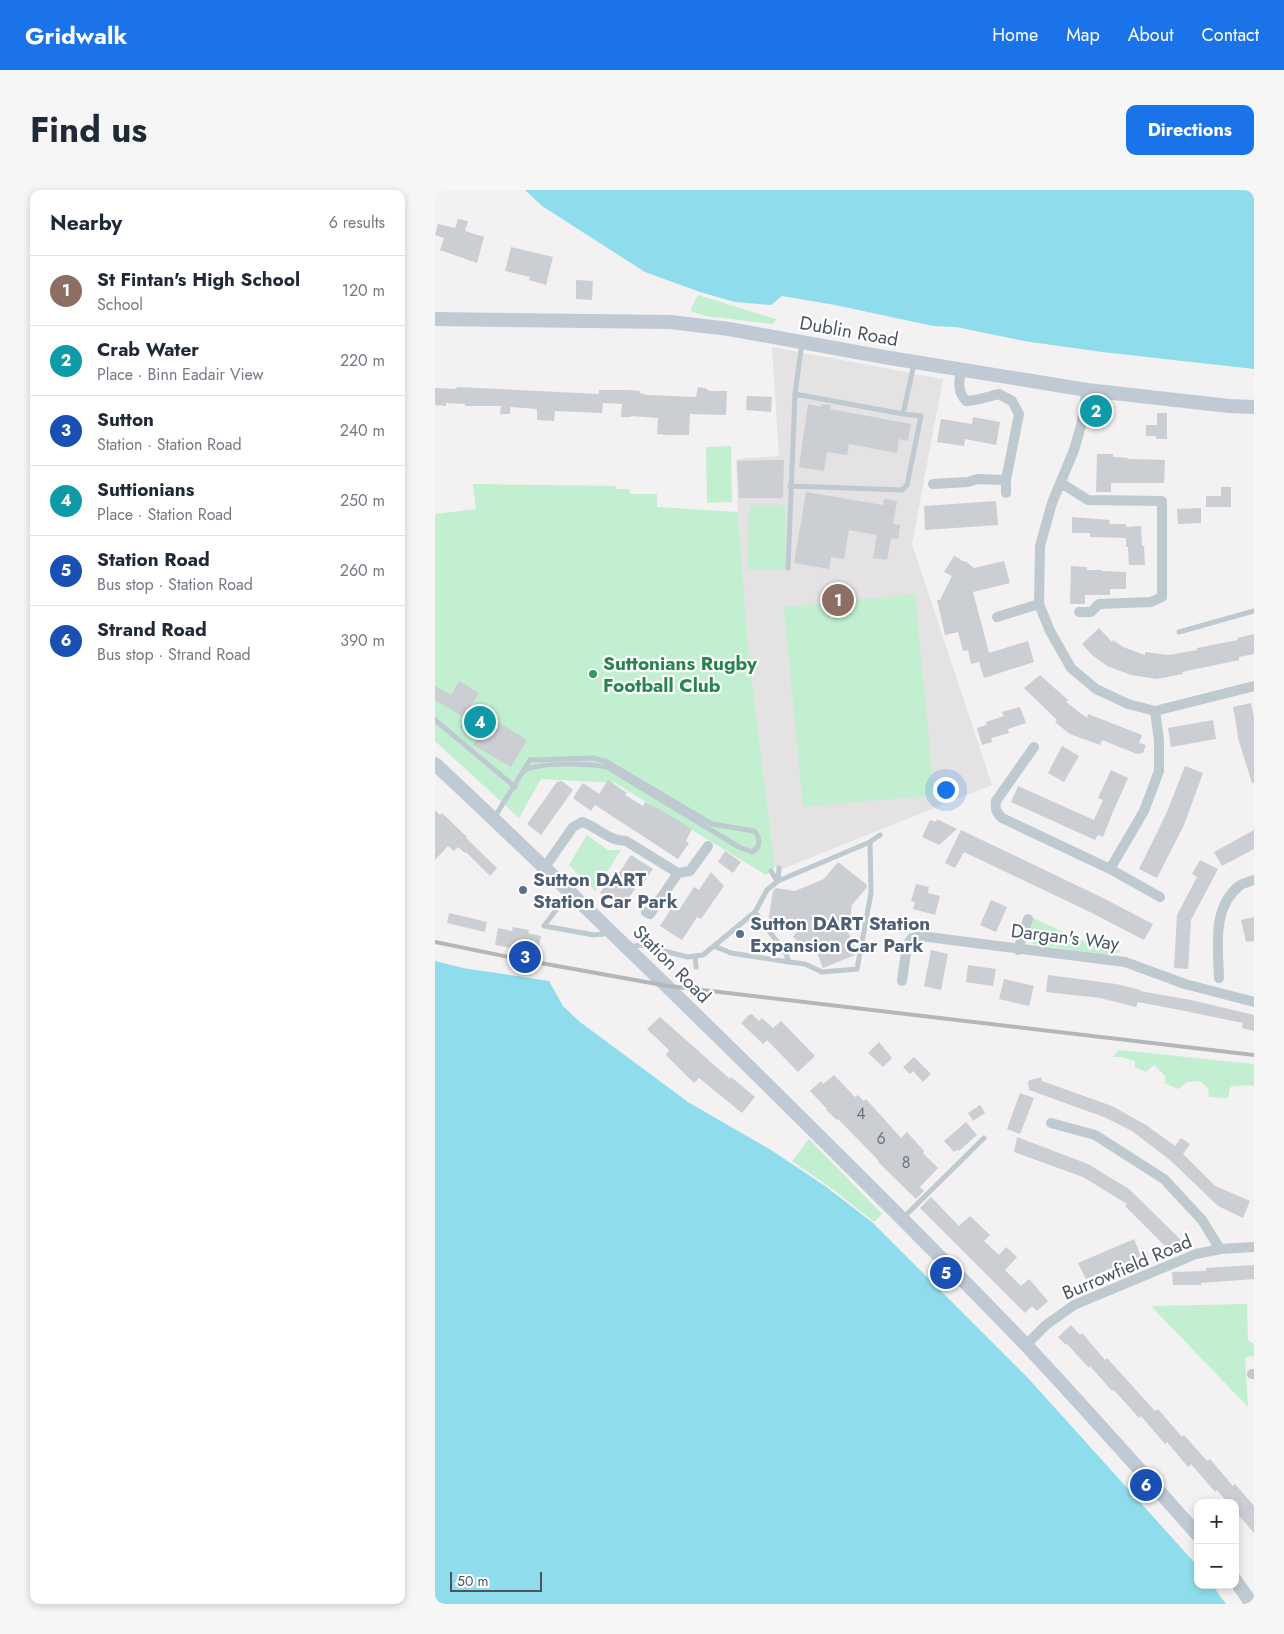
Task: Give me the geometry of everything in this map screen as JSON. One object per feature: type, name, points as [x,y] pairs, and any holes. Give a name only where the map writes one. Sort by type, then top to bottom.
[{"type":"main road","name":"Dublin Road","points":[[435,319],[670,322],[729,329],[884,357],[1087,390],[1229,406],[1254,407]]},
{"type":"main road","name":"Station Road","points":[[435,764],[609,928],[902,1219],[1026,1345],[1194,1530]]},
{"type":"main road","points":[[1239,1586],[1252,1604]]},
{"type":"street","points":[[961,369],[958,386],[961,396],[966,401],[999,394],[1012,401],[1019,414],[1006,480],[1007,493]]},
{"type":"street","points":[[1087,390],[1081,426],[1074,450],[1052,503],[1040,546],[1039,604],[1050,631],[1071,668],[1096,689],[1128,704],[1155,711],[1254,686]]},
{"type":"street","points":[[933,484],[968,482],[977,479],[1006,480]]},
{"type":"street","points":[[1061,483],[1088,500],[1162,501],[1162,597],[1151,602],[1099,604],[1091,612],[1079,612]]},
{"type":"street","points":[[997,617],[1039,604]]},
{"type":"street","points":[[1110,869],[1144,811],[1159,771],[1159,740],[1155,711]]},
{"type":"street","points":[[1033,747],[996,801],[995,808],[1001,818],[1110,869],[1160,897]]},
{"type":"street","points":[[545,867],[573,827],[582,822],[611,838],[618,841],[626,841],[678,873],[689,871],[707,846]]},
{"type":"street","points":[[647,912],[650,914],[678,873]]},
{"type":"street","points":[[1219,978],[1218,927],[1225,903],[1240,884],[1254,880]]},
{"type":"street","points":[[1018,950],[1028,919]]},
{"type":"street","name":"Dargan's Way","points":[[902,981],[907,945],[912,938],[920,936],[1018,950],[1125,962],[1185,984],[1254,1002]]},
{"type":"street","points":[[1051,1124],[1095,1136],[1164,1179],[1202,1220],[1219,1249]]},
{"type":"street","name":"Burrowfield Road","points":[[1026,1345],[1046,1325],[1074,1306],[1196,1254],[1219,1249],[1254,1247]]},
{"type":"lane","points":[[788,568],[795,394],[802,342]]},
{"type":"lane","points":[[903,414],[914,361]]},
{"type":"lane","points":[[790,486],[902,490],[907,485],[921,416],[795,394]]},
{"type":"lane","points":[[1179,632],[1254,612]]},
{"type":"lane","points":[[435,720],[515,787]]},
{"type":"lane","points":[[494,818],[530,760],[599,758],[712,824],[753,831],[759,839],[758,847],[752,852],[739,847],[607,768],[596,765],[541,765],[530,767],[524,771]]},
{"type":"lane","points":[[628,947],[641,945],[687,957],[703,955],[755,912],[767,890],[777,881],[870,842],[880,834]]},
{"type":"lane","points":[[713,946],[731,953],[805,964],[822,972],[857,969],[871,892],[870,842]]},
{"type":"lane","points":[[777,881],[779,868]]},
{"type":"lane","points":[[771,871],[777,881]]},
{"type":"lane","points":[[570,892],[544,926],[594,935],[603,934],[609,928]]},
{"type":"lane","points":[[755,912],[786,954],[789,962]]},
{"type":"lane","points":[[695,956],[696,967]]},
{"type":"lane","points":[[902,1219],[984,1138]]},
{"type":"shaded area","points":[[772,347],[943,379],[912,544],[992,785],[782,869],[775,867],[749,657],[736,459],[779,456]]},
{"type":"green space","points":[[698,295],[776,319],[773,324],[706,316],[690,311]]},
{"type":"green space","points":[[731,446],[732,502],[707,503],[706,447]]},
{"type":"green space","name":"Suttonians Rugby Football Club","points":[[473,484],[616,486],[616,489],[629,489],[630,494],[657,494],[657,507],[738,512],[749,657],[775,867],[766,875],[615,783],[541,779],[519,818],[435,741],[435,514],[476,509]]},
{"type":"green space","points":[[749,505],[785,505],[785,570],[748,570]]},
{"type":"green space","points":[[915,594],[934,795],[803,807],[784,607]]},
{"type":"green space","points":[[587,835],[608,850],[621,850],[595,891],[569,865]]},
{"type":"green space","points":[[1031,917],[1094,946],[1096,939],[1122,952],[1104,955],[1033,944],[1028,938]]},
{"type":"green space","points":[[1118,1050],[1254,1064],[1254,1086],[1230,1087],[1228,1098],[1209,1097],[1208,1088],[1200,1081],[1187,1082],[1178,1089],[1165,1083],[1165,1076],[1154,1065],[1146,1072],[1135,1067],[1135,1061],[1122,1057],[1113,1057]]},
{"type":"green space","points":[[809,1139],[882,1214],[874,1222],[834,1190],[792,1161]]},
{"type":"green space","points":[[1247,1304],[1248,1340],[1254,1344],[1254,1356],[1245,1357],[1248,1407],[1151,1306]]},
{"type":"water","points":[[525,190],[1254,190],[1254,369],[1024,341],[956,327],[933,326],[835,305],[782,296],[771,305],[735,302],[700,292],[645,272],[542,206]]},
{"type":"water","points":[[435,961],[463,968],[549,981],[563,1006],[580,1022],[688,1102],[771,1150],[825,1186],[873,1223],[1028,1378],[1194,1563],[1194,1589],[1215,1589],[1226,1604],[435,1604]]},
{"type":"building","points":[[458,219],[468,221],[465,231],[484,237],[477,263],[440,250],[444,238],[435,235],[438,224],[455,228]]},
{"type":"building","points":[[511,247],[553,257],[546,285],[529,280],[530,277],[505,271]]},
{"type":"building","points":[[576,280],[593,281],[592,300],[576,299]]},
{"type":"building","points":[[457,387],[599,394],[599,390],[628,390],[640,391],[640,393],[647,395],[696,397],[698,387],[710,391],[727,391],[726,415],[690,414],[689,435],[668,435],[657,434],[658,418],[621,417],[622,404],[603,403],[602,413],[555,411],[554,421],[537,420],[537,409],[510,407],[510,414],[500,414],[501,406],[465,406],[465,404],[446,403],[446,406],[435,405],[435,388],[456,389]]},
{"type":"building","points":[[747,396],[772,397],[771,412],[746,410]]},
{"type":"building","points":[[808,404],[821,407],[822,404],[831,405],[830,409],[911,424],[908,441],[899,439],[897,453],[849,444],[847,455],[827,452],[824,471],[799,467]]},
{"type":"building","points":[[1157,413],[1167,413],[1167,439],[1156,439],[1156,436],[1146,436],[1146,425],[1157,425]]},
{"type":"building","points":[[973,417],[1000,422],[996,445],[965,439],[964,446],[937,442],[941,419],[972,424]]},
{"type":"building","points":[[1097,454],[1113,454],[1113,457],[1128,459],[1165,460],[1164,483],[1111,483],[1111,492],[1096,492]]},
{"type":"building","points":[[784,460],[783,498],[739,498],[737,461]]},
{"type":"building","points":[[1221,487],[1231,487],[1231,507],[1206,507],[1206,496],[1221,496]]},
{"type":"building","points":[[806,492],[883,505],[884,499],[897,501],[893,524],[900,525],[898,539],[891,538],[887,560],[873,558],[877,535],[849,530],[844,559],[831,557],[829,569],[794,563]]},
{"type":"building","points":[[996,501],[998,525],[925,530],[924,506]]},
{"type":"building","points":[[1201,508],[1201,523],[1178,524],[1177,509]]},
{"type":"building","points":[[1072,517],[1110,520],[1109,524],[1126,524],[1126,527],[1141,526],[1145,565],[1129,565],[1126,538],[1090,537],[1090,533],[1072,533]]},
{"type":"building","points":[[954,556],[967,562],[974,568],[1004,561],[1010,583],[973,592],[989,653],[1028,641],[1034,662],[984,678],[979,662],[971,664],[968,650],[963,651],[958,632],[945,635],[937,600],[940,600],[952,576],[944,572]]},
{"type":"building","points":[[1071,566],[1087,567],[1087,570],[1126,572],[1126,589],[1110,589],[1110,595],[1085,595],[1085,604],[1070,604]]},
{"type":"building","points":[[1099,628],[1112,642],[1113,640],[1123,647],[1145,655],[1145,652],[1169,655],[1197,650],[1197,648],[1238,640],[1237,638],[1254,634],[1254,654],[1239,657],[1239,660],[1157,679],[1131,675],[1107,666],[1092,655],[1082,644]]},
{"type":"building","points":[[1040,675],[1068,700],[1066,702],[1087,718],[1088,714],[1142,735],[1139,743],[1146,745],[1143,753],[1137,754],[1102,740],[1100,745],[1070,734],[1055,722],[1057,720],[1024,688]]},
{"type":"building","points":[[459,681],[479,693],[471,705],[527,740],[511,767],[473,745],[478,737],[460,727],[465,718],[435,700],[435,686],[451,695]]},
{"type":"building","points":[[1251,703],[1254,718],[1254,783],[1252,783],[1237,735],[1233,707]]},
{"type":"building","points":[[1020,707],[1026,723],[1008,729],[1009,733],[991,738],[992,742],[982,745],[977,728],[987,725],[986,722],[1004,716],[1002,712]]},
{"type":"building","points":[[1213,720],[1216,739],[1171,747],[1168,728]]},
{"type":"building","points":[[1062,746],[1079,756],[1064,782],[1048,773]]},
{"type":"building","points":[[1185,766],[1203,773],[1184,825],[1157,878],[1139,869],[1167,812]]},
{"type":"building","points":[[1111,770],[1128,778],[1103,837],[1098,835],[1095,840],[1011,802],[1018,786],[1094,820],[1103,800],[1098,798]]},
{"type":"building","points":[[608,780],[627,793],[625,795],[643,806],[645,802],[692,829],[686,841],[689,843],[678,859],[595,805],[591,811],[573,798],[583,783],[599,794]]},
{"type":"building","points":[[562,781],[573,790],[541,835],[527,824],[557,782]]},
{"type":"building","points":[[435,810],[440,815],[442,813],[497,868],[490,876],[466,852],[458,847],[454,851],[448,846],[435,860]]},
{"type":"building","points":[[937,819],[957,829],[939,845],[922,837],[930,820],[936,822]]},
{"type":"building","points":[[961,830],[1153,924],[1144,940],[964,852],[955,868],[945,863]]},
{"type":"building","points":[[1254,830],[1254,849],[1222,866],[1214,852]]},
{"type":"building","points":[[725,851],[741,862],[733,873],[718,862]]},
{"type":"building","points":[[631,855],[653,869],[640,888],[637,886],[622,908],[600,893],[613,874],[617,876]]},
{"type":"building","points":[[1200,860],[1218,869],[1191,920],[1188,969],[1174,968],[1177,915],[1197,877],[1192,874]]},
{"type":"building","points":[[838,862],[866,884],[867,887],[852,905],[848,932],[856,950],[855,955],[823,968],[812,941],[806,948],[793,937],[798,930],[771,926],[768,923],[773,891],[776,888],[795,891],[824,879]]},
{"type":"building","points":[[711,872],[724,886],[701,919],[697,917],[682,940],[660,926],[673,906],[679,910],[694,887],[699,890]]},
{"type":"building","points":[[916,884],[929,887],[928,893],[940,896],[935,915],[913,909],[915,902],[911,901]]},
{"type":"building","points":[[991,900],[1007,907],[996,932],[980,925]]},
{"type":"building","points":[[449,913],[487,922],[485,932],[447,923]]},
{"type":"building","points":[[1254,917],[1254,941],[1246,942],[1241,920]]},
{"type":"building","points":[[513,927],[529,930],[528,933],[541,936],[539,946],[536,945],[535,952],[495,945],[498,928],[512,931]]},
{"type":"building","points":[[931,950],[948,954],[941,990],[924,986]]},
{"type":"building","points":[[968,965],[996,969],[993,986],[966,982]]},
{"type":"building","points":[[1048,975],[1116,984],[1140,991],[1191,1000],[1254,1015],[1254,1031],[1242,1028],[1243,1023],[1138,1002],[1136,1007],[1100,998],[1046,992]]},
{"type":"building","points":[[1004,979],[1034,986],[1029,1006],[999,999]]},
{"type":"building","points":[[750,1014],[759,1021],[762,1018],[773,1028],[781,1021],[815,1056],[798,1072],[767,1040],[763,1044],[741,1023]]},
{"type":"building","points":[[660,1017],[730,1079],[731,1077],[755,1097],[742,1113],[699,1078],[694,1083],[666,1055],[669,1050],[647,1029]]},
{"type":"building","points":[[879,1042],[892,1058],[883,1067],[868,1053]]},
{"type":"building","points":[[914,1057],[931,1074],[923,1082],[913,1071],[910,1074],[903,1067]]},
{"type":"building","points":[[834,1075],[855,1097],[858,1095],[864,1101],[866,1099],[901,1138],[907,1132],[924,1151],[923,1153],[938,1168],[920,1187],[924,1191],[916,1199],[838,1119],[826,1110],[810,1091],[821,1081],[823,1084]]},
{"type":"building","points":[[1041,1077],[1042,1081],[1112,1106],[1146,1125],[1175,1146],[1181,1138],[1190,1144],[1183,1154],[1215,1186],[1250,1201],[1243,1218],[1218,1206],[1170,1160],[1132,1131],[1104,1117],[1029,1090],[1028,1081]]},
{"type":"building","points":[[1020,1093],[1034,1098],[1020,1134],[1007,1129]]},
{"type":"building","points":[[980,1105],[985,1113],[973,1121],[968,1113]]},
{"type":"building","points":[[966,1122],[977,1135],[959,1151],[958,1149],[954,1152],[944,1141]]},
{"type":"building","points":[[1017,1137],[1088,1164],[1129,1189],[1181,1240],[1170,1251],[1125,1206],[1127,1204],[1083,1177],[1014,1152]]},
{"type":"building","points":[[931,1197],[959,1226],[970,1216],[990,1235],[984,1241],[999,1255],[1006,1247],[1017,1257],[1005,1270],[1021,1286],[1029,1279],[1048,1301],[1037,1311],[1032,1306],[1025,1313],[920,1208]]},
{"type":"building","points":[[1134,1239],[1141,1256],[1086,1279],[1078,1263]]},
{"type":"building","points":[[1254,1265],[1254,1279],[1201,1283],[1201,1285],[1173,1285],[1172,1272],[1206,1271],[1206,1268]]},
{"type":"building","points":[[1071,1325],[1080,1335],[1082,1333],[1105,1360],[1107,1358],[1155,1411],[1158,1409],[1182,1437],[1184,1435],[1207,1461],[1210,1459],[1233,1486],[1235,1484],[1254,1506],[1254,1533],[1239,1516],[1239,1499],[1225,1499],[1217,1490],[1215,1492],[1191,1464],[1188,1467],[1141,1416],[1139,1418],[1090,1366],[1089,1368],[1058,1337]]},
{"type":"railway","points":[[435,942],[668,986],[1254,1055]]},
{"type":"place","name":"Crab Water","points":[[1096,411]]},
{"type":"place","name":"St Fintan's High School","points":[[838,600]]},
{"type":"place","name":"Suttonians Rugby Football Club","points":[[593,674]]},
{"type":"place","name":"Suttionians","points":[[480,722]]},
{"type":"place","name":"Sutton DART Station Car Park","points":[[523,890]]},
{"type":"place","name":"Sutton DART Station Expansion Car Park","points":[[740,934]]},
{"type":"place","name":"Sutton","points":[[525,957]]},
{"type":"place","name":"Station Road","points":[[946,1273]]},
{"type":"place","name":"Strand Road","points":[[1146,1485]]}]
